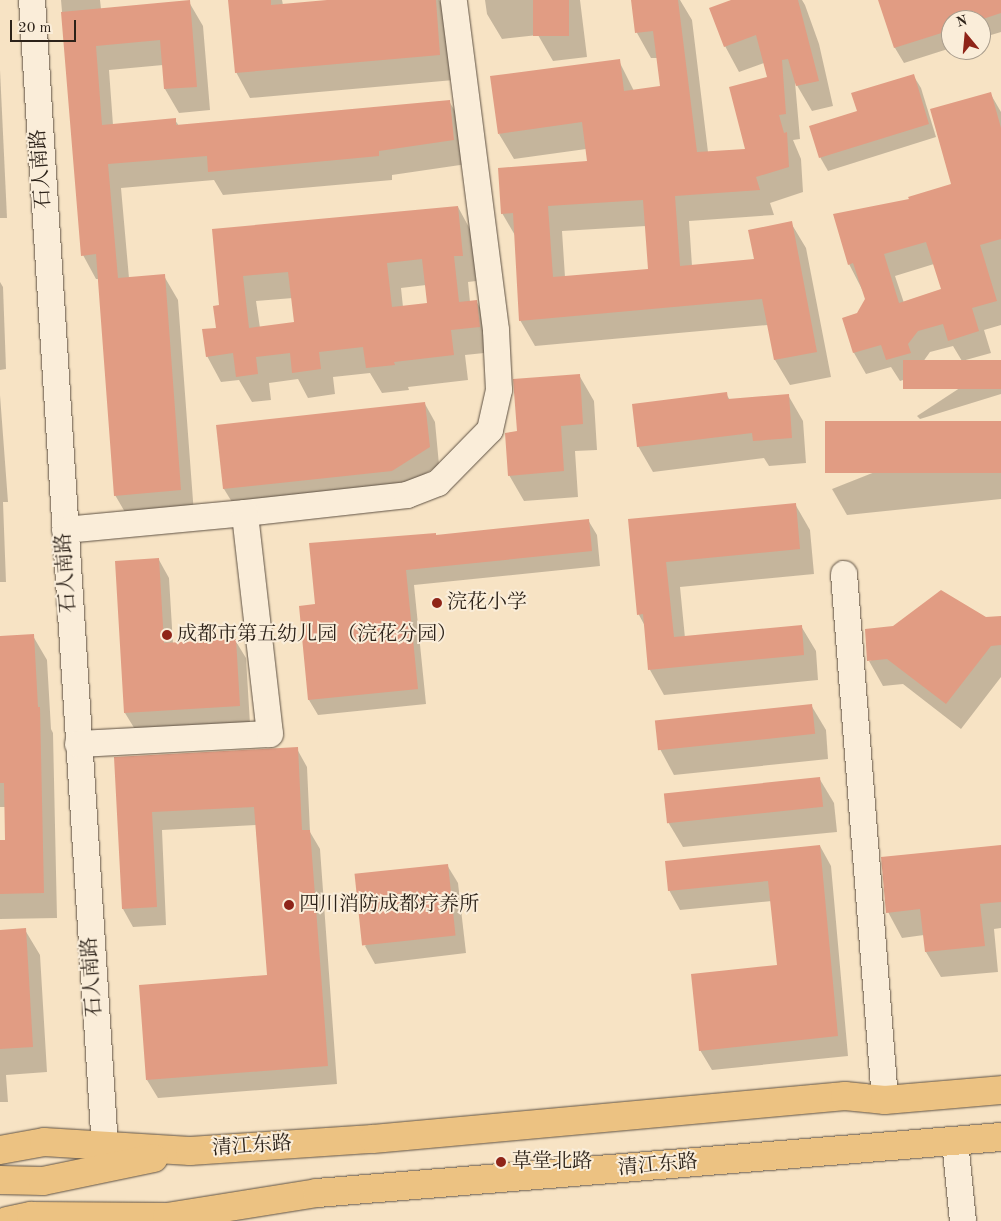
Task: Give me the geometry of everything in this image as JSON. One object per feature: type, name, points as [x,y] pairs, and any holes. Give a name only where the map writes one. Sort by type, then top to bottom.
[{"type":"main road","name":"清江东路","points":[[0,1150],[44,1142],[190,1151],[373,1139],[845,1096],[885,1100],[1001,1090]]},
{"type":"main road","name":"清江东路","points":[[7,1221],[31,1216],[162,1219],[317,1193],[1001,1137]]},
{"type":"main road","name":"清江东路","points":[[0,1180],[43,1181],[190,1151]]},
{"type":"street","name":"石人南路","points":[[32,0],[105,1146]]},
{"type":"street","points":[[65,530],[407,495],[438,483],[490,430],[499,390],[496,330],[454,0]]},
{"type":"street","points":[[78,744],[270,734],[245,513]]},
{"type":"street","points":[[844,574],[885,1100]]},
{"type":"street","points":[[955,1141],[964,1221]]},
{"type":"building","points":[[190,0],[197,87],[164,89],[160,40],[96,46],[102,125],[176,118],[176,125],[450,100],[454,140],[379,151],[379,156],[208,172],[207,156],[108,164],[118,278],[165,274],[181,490],[114,496],[96,254],[81,256],[61,12]]},
{"type":"building","points":[[228,0],[271,0],[271,5],[327,0],[436,0],[440,55],[235,73]]},
{"type":"building","points":[[533,0],[569,0],[569,36],[533,36]]},
{"type":"building","points":[[631,0],[678,0],[697,152],[745,149],[729,87],[767,77],[756,35],[724,47],[709,8],[731,0],[798,0],[819,81],[796,86],[788,59],[782,60],[786,114],[779,115],[784,133],[787,132],[789,167],[756,177],[760,190],[675,196],[680,266],[754,259],[748,230],[792,221],[817,352],[774,360],[762,299],[519,321],[513,213],[501,214],[498,168],[587,161],[582,122],[498,134],[490,76],[620,59],[624,91],[660,86],[653,31],[635,33]],"holes":[[[643,200],[648,269],[553,277],[548,206]]]},
{"type":"building","points":[[878,0],[1001,0],[1001,13],[991,16],[991,10],[941,10],[941,33],[894,48]]},
{"type":"building","points":[[914,74],[929,124],[819,158],[809,126],[857,111],[851,93]]},
{"type":"building","points":[[991,92],[1001,128],[1001,239],[980,245],[997,301],[972,308],[979,331],[948,341],[943,324],[918,331],[908,344],[911,353],[886,360],[881,345],[853,353],[842,318],[857,313],[865,299],[853,263],[848,265],[833,214],[909,199],[908,197],[951,184],[930,109]],"holes":[[[926,242],[941,289],[899,303],[884,254]]]},
{"type":"building","points":[[458,206],[463,256],[454,256],[459,302],[477,300],[480,327],[451,330],[454,355],[394,362],[395,365],[366,368],[363,347],[319,352],[321,369],[292,373],[290,353],[256,357],[258,374],[236,377],[233,353],[206,357],[202,329],[216,328],[213,306],[219,305],[212,229]],"holes":[[[422,259],[427,303],[392,307],[387,263]],[[288,272],[294,322],[249,328],[243,276]]]},
{"type":"building","points":[[903,360],[1001,360],[1001,389],[903,389]]},
{"type":"building","points":[[580,374],[583,424],[561,426],[564,471],[508,476],[505,433],[517,431],[513,379]]},
{"type":"building","points":[[727,392],[728,399],[789,394],[792,438],[753,441],[752,433],[637,447],[632,404]]},
{"type":"building","points":[[425,402],[430,447],[392,471],[223,489],[216,425]]},
{"type":"building","points":[[825,421],[1001,421],[1001,473],[825,473]]},
{"type":"building","points":[[796,503],[800,549],[666,562],[674,637],[802,625],[804,655],[648,670],[643,614],[637,615],[628,519]]},
{"type":"building","points":[[589,519],[592,551],[406,570],[418,689],[308,700],[299,606],[315,604],[309,543],[436,533],[436,535]]},
{"type":"building","points":[[159,558],[164,643],[236,639],[240,706],[124,713],[115,561]]},
{"type":"building","points":[[941,590],[986,617],[1001,616],[1001,645],[991,646],[946,704],[887,659],[867,661],[865,629],[893,626]]},
{"type":"building","points":[[34,634],[38,707],[40,707],[44,893],[0,894],[0,840],[5,840],[4,783],[0,783],[0,636]]},
{"type":"building","points":[[812,704],[815,734],[658,750],[655,721]]},
{"type":"building","name":"四川消防成都疗养所","points":[[298,747],[302,830],[310,830],[328,1066],[146,1080],[139,985],[267,975],[254,807],[152,812],[157,907],[122,909],[114,757]]},
{"type":"building","points":[[820,777],[823,807],[667,823],[664,793]]},
{"type":"building","points":[[820,845],[838,1036],[699,1051],[691,974],[777,965],[768,881],[668,891],[665,861]]},
{"type":"building","points":[[1001,845],[1001,902],[980,904],[985,946],[925,952],[920,909],[886,913],[881,857]]},
{"type":"building","points":[[448,864],[456,936],[362,945],[355,874]]},
{"type":"building","points":[[26,928],[33,1047],[0,1049],[0,930]]},
{"type":"place","name":"浣花小学","points":[[437,603]]},
{"type":"place","name":"成都市第五幼儿园（浣花分园）","points":[[167,635]]},
{"type":"place","name":"四川消防成都疗养所","points":[[289,905]]},
{"type":"place","name":"草堂北路","points":[[501,1162]]}]
